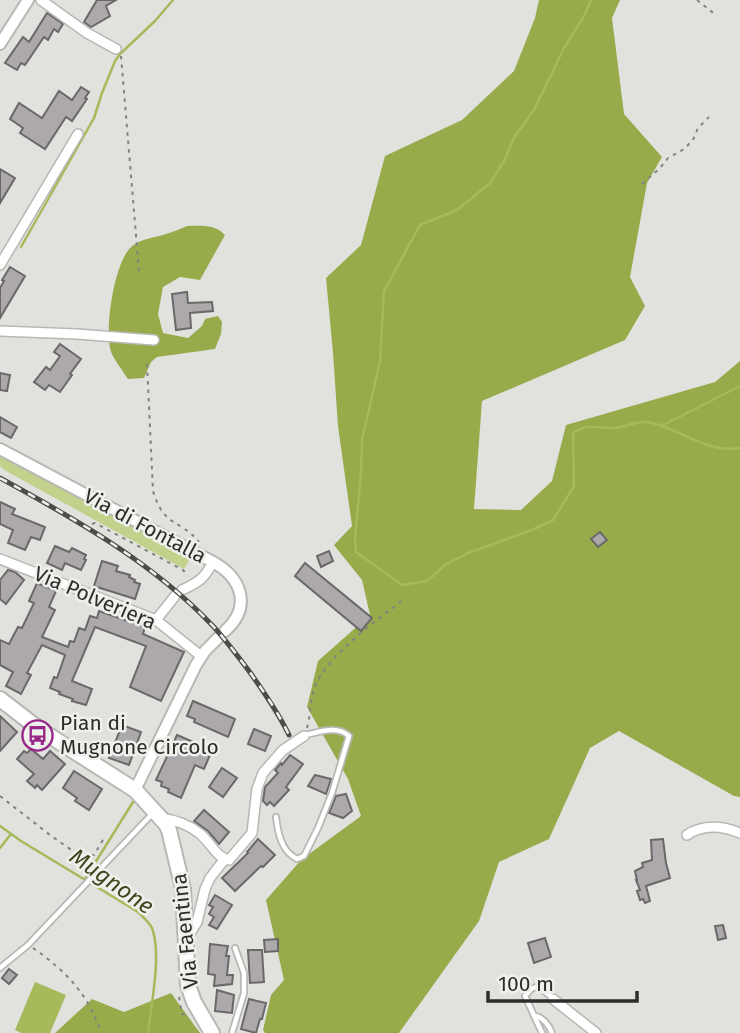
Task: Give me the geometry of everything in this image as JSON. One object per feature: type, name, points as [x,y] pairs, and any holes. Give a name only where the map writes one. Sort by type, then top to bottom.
[{"type":"main road","name":"Via Faentina","points":[[0,699],[39,729],[135,790],[169,830],[181,876],[188,985],[194,1002],[212,1033]]},
{"type":"street","points":[[0,44],[28,0]]},
{"type":"street","points":[[41,0],[87,33],[116,49]]},
{"type":"street","points":[[0,265],[78,134]]},
{"type":"street","points":[[0,331],[154,340]]},
{"type":"street","name":"Via di Fontalla","points":[[0,449],[229,572],[240,594],[241,602],[236,618],[201,656]]},
{"type":"street","name":"Via Polveriera","points":[[0,559],[156,620],[201,656]]},
{"type":"street","points":[[156,620],[178,593],[205,577],[213,562]]},
{"type":"street","points":[[135,790],[201,656]]},
{"type":"street","points":[[186,942],[197,922],[210,878],[252,833],[257,789],[263,774],[283,750],[304,736]]},
{"type":"street","points":[[158,814],[197,831],[224,860]]},
{"type":"street","points":[[687,835],[699,828],[729,829],[740,833]]},
{"type":"street","points":[[553,999],[596,1033]]},
{"type":"lane","points":[[276,817],[278,836],[290,856],[297,859],[304,856],[332,793],[349,736],[340,730],[328,730],[304,736]]},
{"type":"lane","points":[[0,968],[28,945],[104,865],[158,814]]},
{"type":"lane","points":[[232,1033],[244,993],[244,972],[235,948]]},
{"type":"lane","points":[[542,1033],[525,999],[526,993],[539,988],[553,999]]},
{"type":"lane","points":[[534,1016],[543,1019],[552,1033]]},
{"type":"path","points":[[697,0],[717,16]]},
{"type":"path","points":[[116,49],[121,56],[139,271]]},
{"type":"path","points":[[642,184],[668,158],[684,149],[709,117]]},
{"type":"path","points":[[147,364],[153,491],[163,515],[197,539],[201,556]]},
{"type":"path","points":[[92,524],[95,523],[183,570],[196,584]]},
{"type":"path","points":[[304,736],[314,687],[326,668],[354,640],[404,599]]},
{"type":"path","points":[[0,796],[77,854],[94,855],[104,838]]},
{"type":"path","points":[[28,945],[61,969],[80,990],[101,1033]]},
{"type":"shaded area","points":[[539,0],[620,0],[612,18],[624,114],[662,157],[647,183],[630,277],[645,306],[625,340],[482,401],[474,509],[521,510],[552,481],[566,425],[715,382],[740,361],[740,797],[619,731],[590,748],[549,839],[499,862],[479,921],[399,1033],[265,1033],[263,1030],[271,995],[284,980],[266,900],[301,860],[361,816],[348,779],[307,707],[318,661],[370,615],[362,580],[334,545],[352,526],[338,426],[326,278],[361,245],[385,156],[462,120],[514,71],[535,18]]},
{"type":"shaded area","points":[[187,226],[212,227],[225,235],[200,280],[180,277],[163,287],[158,314],[163,333],[188,338],[202,326],[205,319],[218,316],[222,322],[221,334],[215,349],[157,357],[151,362],[144,378],[128,379],[111,352],[109,342],[112,297],[120,267],[125,255],[135,244]]},
{"type":"shaded area","points":[[0,454],[192,557],[184,569],[4,470],[0,466]]},
{"type":"shaded area","points":[[35,982],[66,995],[50,1033],[21,1033],[15,1030]]},
{"type":"shaded area","points":[[171,993],[200,1033],[55,1033],[92,999],[124,1012]]},
{"type":"building","points":[[97,0],[116,0],[106,6],[110,16],[91,27],[84,22]]},
{"type":"building","points":[[47,13],[63,24],[58,32],[54,29],[48,40],[44,37],[25,65],[21,63],[17,70],[5,63],[23,37],[29,42]]},
{"type":"building","points":[[81,87],[89,92],[85,98],[87,99],[72,121],[66,117],[45,149],[20,133],[23,128],[10,119],[19,103],[42,118],[59,91],[72,100]]},
{"type":"building","points":[[0,169],[15,178],[0,203]]},
{"type":"building","points":[[10,267],[25,276],[0,318],[0,288]]},
{"type":"building","points":[[187,292],[188,303],[212,302],[213,311],[190,313],[191,328],[176,330],[172,294]]},
{"type":"building","points":[[60,344],[81,359],[60,392],[49,385],[45,390],[34,382],[46,367],[50,370],[60,356],[54,352]]},
{"type":"building","points":[[0,373],[10,375],[7,391],[0,390]]},
{"type":"building","points":[[0,417],[17,427],[11,438],[0,432]]},
{"type":"building","points":[[0,502],[15,509],[12,514],[45,527],[40,540],[31,537],[25,550],[8,543],[13,530],[0,524]]},
{"type":"building","points":[[600,532],[607,540],[598,547],[591,539]]},
{"type":"building","points":[[55,546],[69,552],[72,548],[86,555],[81,570],[65,563],[62,570],[47,563]]},
{"type":"building","points":[[329,551],[333,561],[321,567],[317,556]]},
{"type":"building","points":[[102,561],[118,566],[116,571],[130,575],[134,582],[140,584],[135,599],[94,586]]},
{"type":"building","points":[[305,563],[372,618],[361,631],[295,576]]},
{"type":"building","points":[[8,570],[24,580],[6,604],[0,599],[0,580]]},
{"type":"building","points":[[37,583],[56,591],[49,607],[55,610],[42,637],[68,647],[70,641],[74,642],[79,628],[85,630],[90,616],[97,618],[99,611],[145,627],[143,634],[184,652],[161,701],[130,687],[146,646],[95,627],[72,681],[92,689],[86,705],[72,701],[73,699],[50,688],[54,677],[57,678],[65,655],[42,645],[27,673],[31,675],[21,694],[6,686],[13,672],[0,665],[0,640],[9,644],[18,627],[22,628],[34,603],[29,601]]},
{"type":"building","points":[[193,701],[235,719],[228,737],[194,722],[195,719],[187,716]]},
{"type":"building","points":[[0,716],[17,732],[0,751]]},
{"type":"building","points":[[122,725],[141,732],[129,765],[109,758]]},
{"type":"building","points":[[254,729],[271,736],[265,751],[248,744]]},
{"type":"building","points":[[177,735],[212,750],[204,769],[195,765],[181,798],[168,792],[169,789],[161,786],[162,782],[156,780]]},
{"type":"building","points":[[31,749],[43,759],[50,751],[65,764],[42,790],[27,781],[34,774],[17,759],[24,751],[27,753]]},
{"type":"building","points":[[290,755],[303,764],[286,787],[289,790],[274,806],[270,802],[267,805],[263,801],[265,787],[278,773],[275,770]]},
{"type":"building","points":[[222,768],[237,778],[223,797],[209,787]]},
{"type":"building","points":[[74,771],[102,789],[89,810],[75,801],[77,798],[63,788]]},
{"type":"building","points":[[315,775],[331,779],[326,794],[308,786]]},
{"type":"building","points":[[346,794],[352,811],[343,818],[329,813],[336,796]]},
{"type":"building","points":[[204,810],[229,832],[219,844],[208,831],[194,821]]},
{"type":"building","points":[[258,839],[275,855],[235,891],[222,878],[248,853]]},
{"type":"building","points":[[663,839],[670,878],[646,886],[650,901],[645,903],[643,899],[640,900],[637,891],[640,890],[635,871],[643,867],[642,863],[652,860],[651,840]]},
{"type":"building","points":[[215,895],[232,905],[217,929],[209,925],[214,917],[209,914],[213,907],[209,905]]},
{"type":"building","points":[[723,925],[726,938],[718,940],[715,926]]},
{"type":"building","points":[[545,938],[551,957],[534,963],[528,943]]},
{"type":"building","points":[[278,939],[278,951],[265,952],[264,940]]},
{"type":"building","points":[[210,944],[228,946],[227,975],[233,975],[232,984],[214,986],[215,975],[208,974]]},
{"type":"building","points":[[248,950],[262,950],[264,982],[250,983]]},
{"type":"building","points":[[9,969],[17,975],[9,984],[2,978]]},
{"type":"building","points":[[217,990],[234,995],[232,1013],[215,1011]]},
{"type":"building","points":[[249,999],[266,1003],[256,1033],[241,1029]]},
{"type":"waterway","points":[[21,247],[94,118],[115,61],[173,0]]},
{"type":"waterway","points":[[591,0],[534,110],[515,136],[490,183],[457,210],[420,225],[384,291],[380,361],[362,440],[356,552],[402,585],[427,581],[445,565],[466,554],[553,520],[574,486],[573,433],[584,428],[615,428],[647,422],[704,444],[728,449],[740,448]]},
{"type":"waterway","points":[[661,426],[740,386]]},
{"type":"waterway","points":[[85,879],[133,802]]},
{"type":"waterway","name":"Mugnone","points":[[0,826],[138,912],[152,928],[156,965],[148,1033]]},
{"type":"waterway","points":[[0,848],[11,834]]},
{"type":"railway","points":[[0,478],[112,543],[189,602],[217,630],[244,665],[289,735]]},
{"type":"place","name":"Pian di Mugnone Circolo","points":[[37,735]]}]
